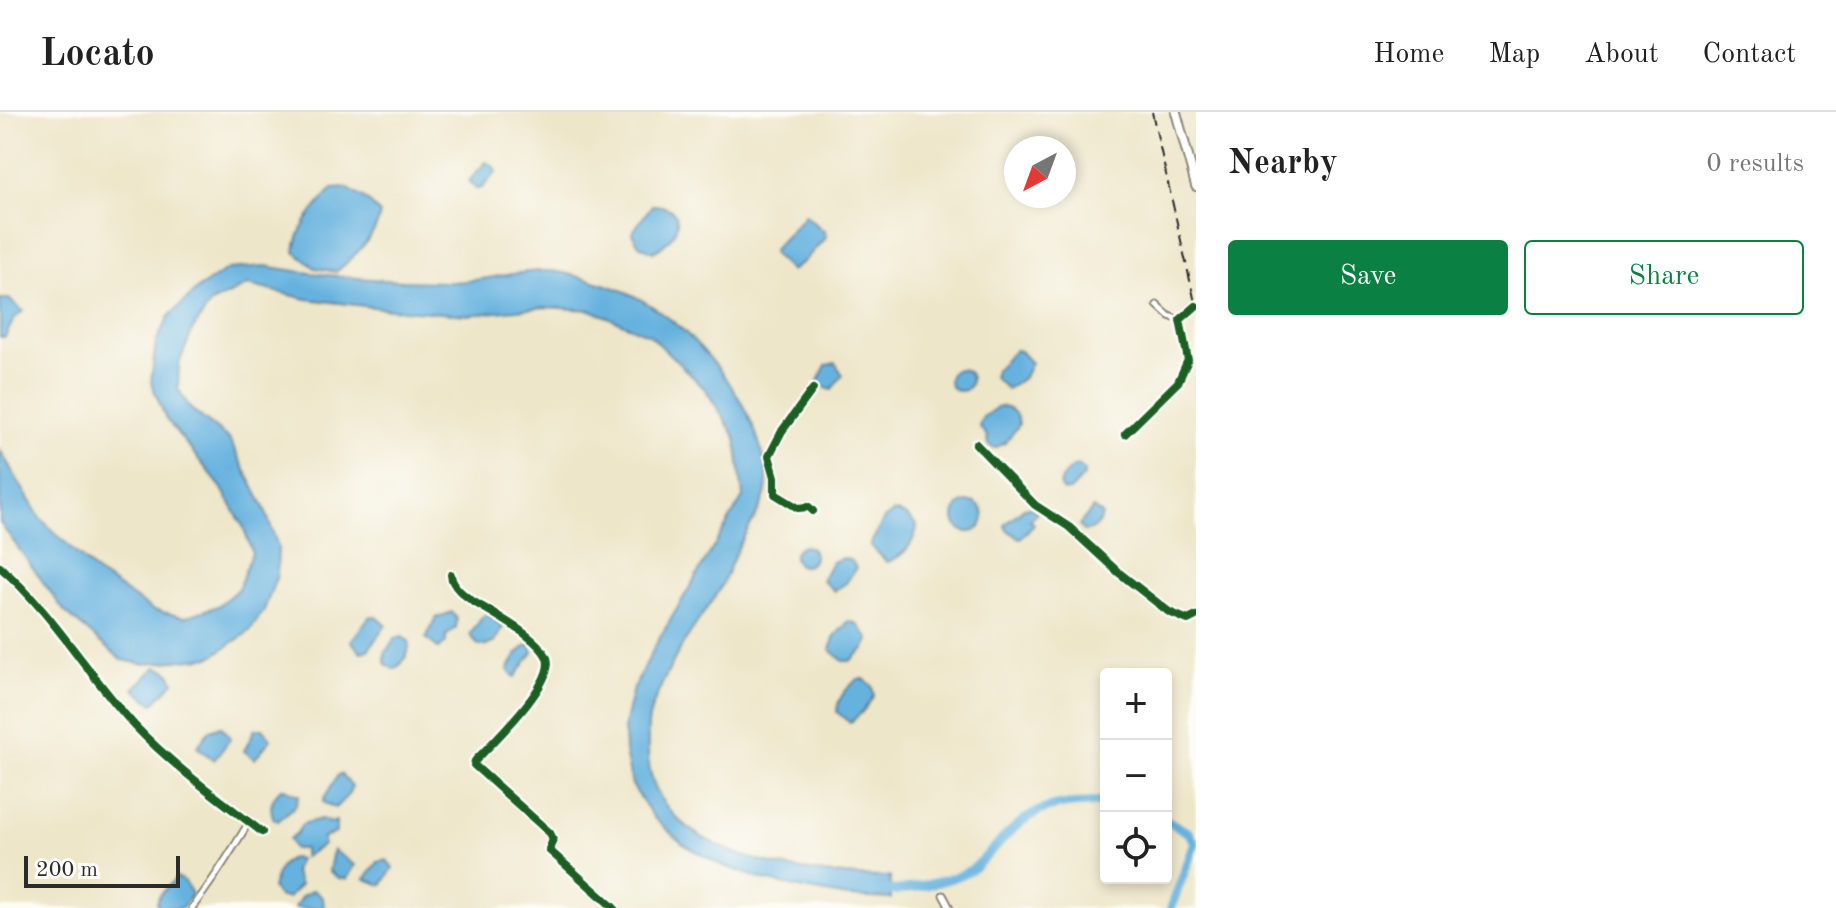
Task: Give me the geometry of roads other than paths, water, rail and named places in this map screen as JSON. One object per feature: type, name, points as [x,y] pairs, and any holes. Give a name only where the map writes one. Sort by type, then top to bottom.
[{"type":"highway","points":[[1176,112],[1196,186]]},
{"type":"street","points":[[1157,305],[1169,316],[1180,320]]},
{"type":"street","points":[[1180,320],[1196,306]]},
{"type":"street","points":[[1125,434],[1178,382],[1188,360],[1180,320]]},
{"type":"street","points":[[813,389],[782,431],[769,456],[775,477],[775,494],[798,508],[809,507],[813,511]]},
{"type":"street","points":[[976,444],[1035,505],[1069,527],[1118,572],[1169,612],[1188,620],[1196,616]]},
{"type":"street","points":[[0,567],[44,612],[133,723],[170,762],[262,832]]},
{"type":"street","points":[[451,575],[451,581],[466,596],[530,639],[546,657],[548,671],[522,710],[474,765],[550,833],[553,839],[549,850],[614,908]]},
{"type":"street","points":[[192,908],[217,877],[249,822]]},
{"type":"street","points":[[943,895],[950,908]]},
{"type":"water","points":[[486,162],[496,172],[482,188],[476,189],[469,181]]},
{"type":"water","points":[[347,188],[368,201],[380,214],[378,222],[363,246],[336,272],[315,268],[295,252],[299,234],[332,189]]},
{"type":"water","points":[[652,205],[673,211],[677,224],[669,240],[653,252],[639,245],[632,233]]},
{"type":"water","points":[[805,215],[825,232],[826,237],[791,271],[773,254],[773,250]]},
{"type":"water","points":[[265,266],[335,276],[428,282],[464,281],[537,271],[556,272],[626,292],[670,319],[690,337],[709,357],[741,402],[761,449],[767,486],[762,504],[719,590],[678,652],[654,703],[648,721],[648,748],[655,785],[674,815],[702,837],[738,854],[777,865],[818,872],[890,877],[891,899],[848,897],[804,889],[764,880],[721,865],[683,844],[654,818],[632,785],[625,752],[624,727],[632,692],[655,646],[743,497],[736,438],[706,390],[650,335],[591,310],[545,307],[468,315],[307,299],[248,285],[211,303],[193,329],[179,364],[178,389],[191,409],[229,439],[264,507],[278,547],[277,575],[264,610],[250,631],[211,657],[145,664],[122,660],[65,612],[0,523],[0,450],[40,518],[96,572],[153,610],[185,617],[218,606],[238,589],[252,552],[243,526],[221,487],[166,419],[151,382],[156,342],[169,316],[200,287],[228,269]]},
{"type":"water","points":[[0,299],[9,299],[23,311],[14,319],[5,337],[0,337]]},
{"type":"water","points":[[1015,350],[1031,363],[1024,377],[1007,389],[994,378],[996,369]]},
{"type":"water","points":[[835,363],[843,375],[831,390],[818,384],[818,381],[826,365]]},
{"type":"water","points":[[960,369],[968,372],[971,380],[968,388],[960,391],[952,388],[949,380],[952,372]]},
{"type":"water","points":[[999,406],[1013,412],[1019,425],[1005,443],[995,448],[988,445],[987,436],[979,426],[983,417]]},
{"type":"water","points":[[1077,465],[1084,471],[1084,476],[1070,491],[1063,491],[1060,487],[1063,477]]},
{"type":"water","points":[[969,502],[980,506],[984,517],[980,528],[969,532],[958,528],[954,517],[958,506]]},
{"type":"water","points":[[1030,507],[1037,513],[1030,520],[1034,524],[1020,539],[1006,529],[1005,524],[1024,508]]},
{"type":"water","points":[[1093,508],[1102,515],[1101,518],[1093,528],[1084,531],[1079,525]]},
{"type":"water","points":[[893,512],[906,516],[917,526],[907,548],[887,562],[870,545],[884,519]]},
{"type":"water","points":[[804,546],[811,549],[814,556],[811,563],[804,566],[797,563],[794,556],[797,549]]},
{"type":"water","points":[[843,558],[852,561],[856,568],[846,583],[834,591],[822,580],[832,562]]},
{"type":"water","points":[[452,612],[457,619],[456,628],[446,636],[446,642],[439,649],[426,638],[436,618]]},
{"type":"water","points":[[488,615],[503,627],[495,642],[486,646],[477,644],[470,635],[483,616]]},
{"type":"water","points":[[370,616],[377,617],[386,625],[368,650],[361,652],[351,641]]},
{"type":"water","points":[[849,621],[858,624],[869,640],[865,648],[850,661],[843,661],[830,649],[835,636]]},
{"type":"water","points":[[402,637],[409,641],[408,650],[403,662],[393,669],[385,663],[385,653],[395,638]]},
{"type":"water","points":[[530,644],[533,652],[515,677],[508,670],[520,651]]},
{"type":"water","points":[[156,667],[168,672],[174,682],[153,704],[134,689]]},
{"type":"water","points":[[858,679],[864,679],[872,686],[874,696],[850,723],[837,712],[837,707],[843,694]]},
{"type":"water","points":[[221,726],[231,738],[214,760],[197,747],[210,730]]},
{"type":"water","points":[[255,729],[264,729],[271,739],[255,759],[244,751]]},
{"type":"water","points":[[341,774],[352,786],[335,808],[323,802]]},
{"type":"water","points":[[282,788],[299,795],[296,805],[278,821],[274,819],[271,806],[273,798]]},
{"type":"water","points":[[321,819],[331,823],[336,821],[336,833],[323,838],[323,845],[304,857],[304,849],[294,849],[289,839],[302,824]]},
{"type":"water","points":[[333,850],[355,865],[347,879],[338,878],[329,871]]},
{"type":"water","points":[[291,858],[299,859],[294,871],[300,885],[288,898],[279,897],[272,888],[281,867]]},
{"type":"water","points":[[387,860],[393,868],[382,885],[365,879],[378,862]]},
{"type":"water","points":[[177,877],[185,882],[192,894],[182,908],[160,908],[157,903],[159,896]]},
{"type":"water","points":[[313,890],[323,898],[324,908],[294,908],[302,896]]},
{"type":"waterway","points":[[881,891],[929,884],[967,872],[1018,825],[1042,810],[1100,802]]},
{"type":"waterway","points":[[1171,908],[1195,843],[1189,833],[1172,823]]},
{"type":"railway","points":[[1152,112],[1196,307]]}]
